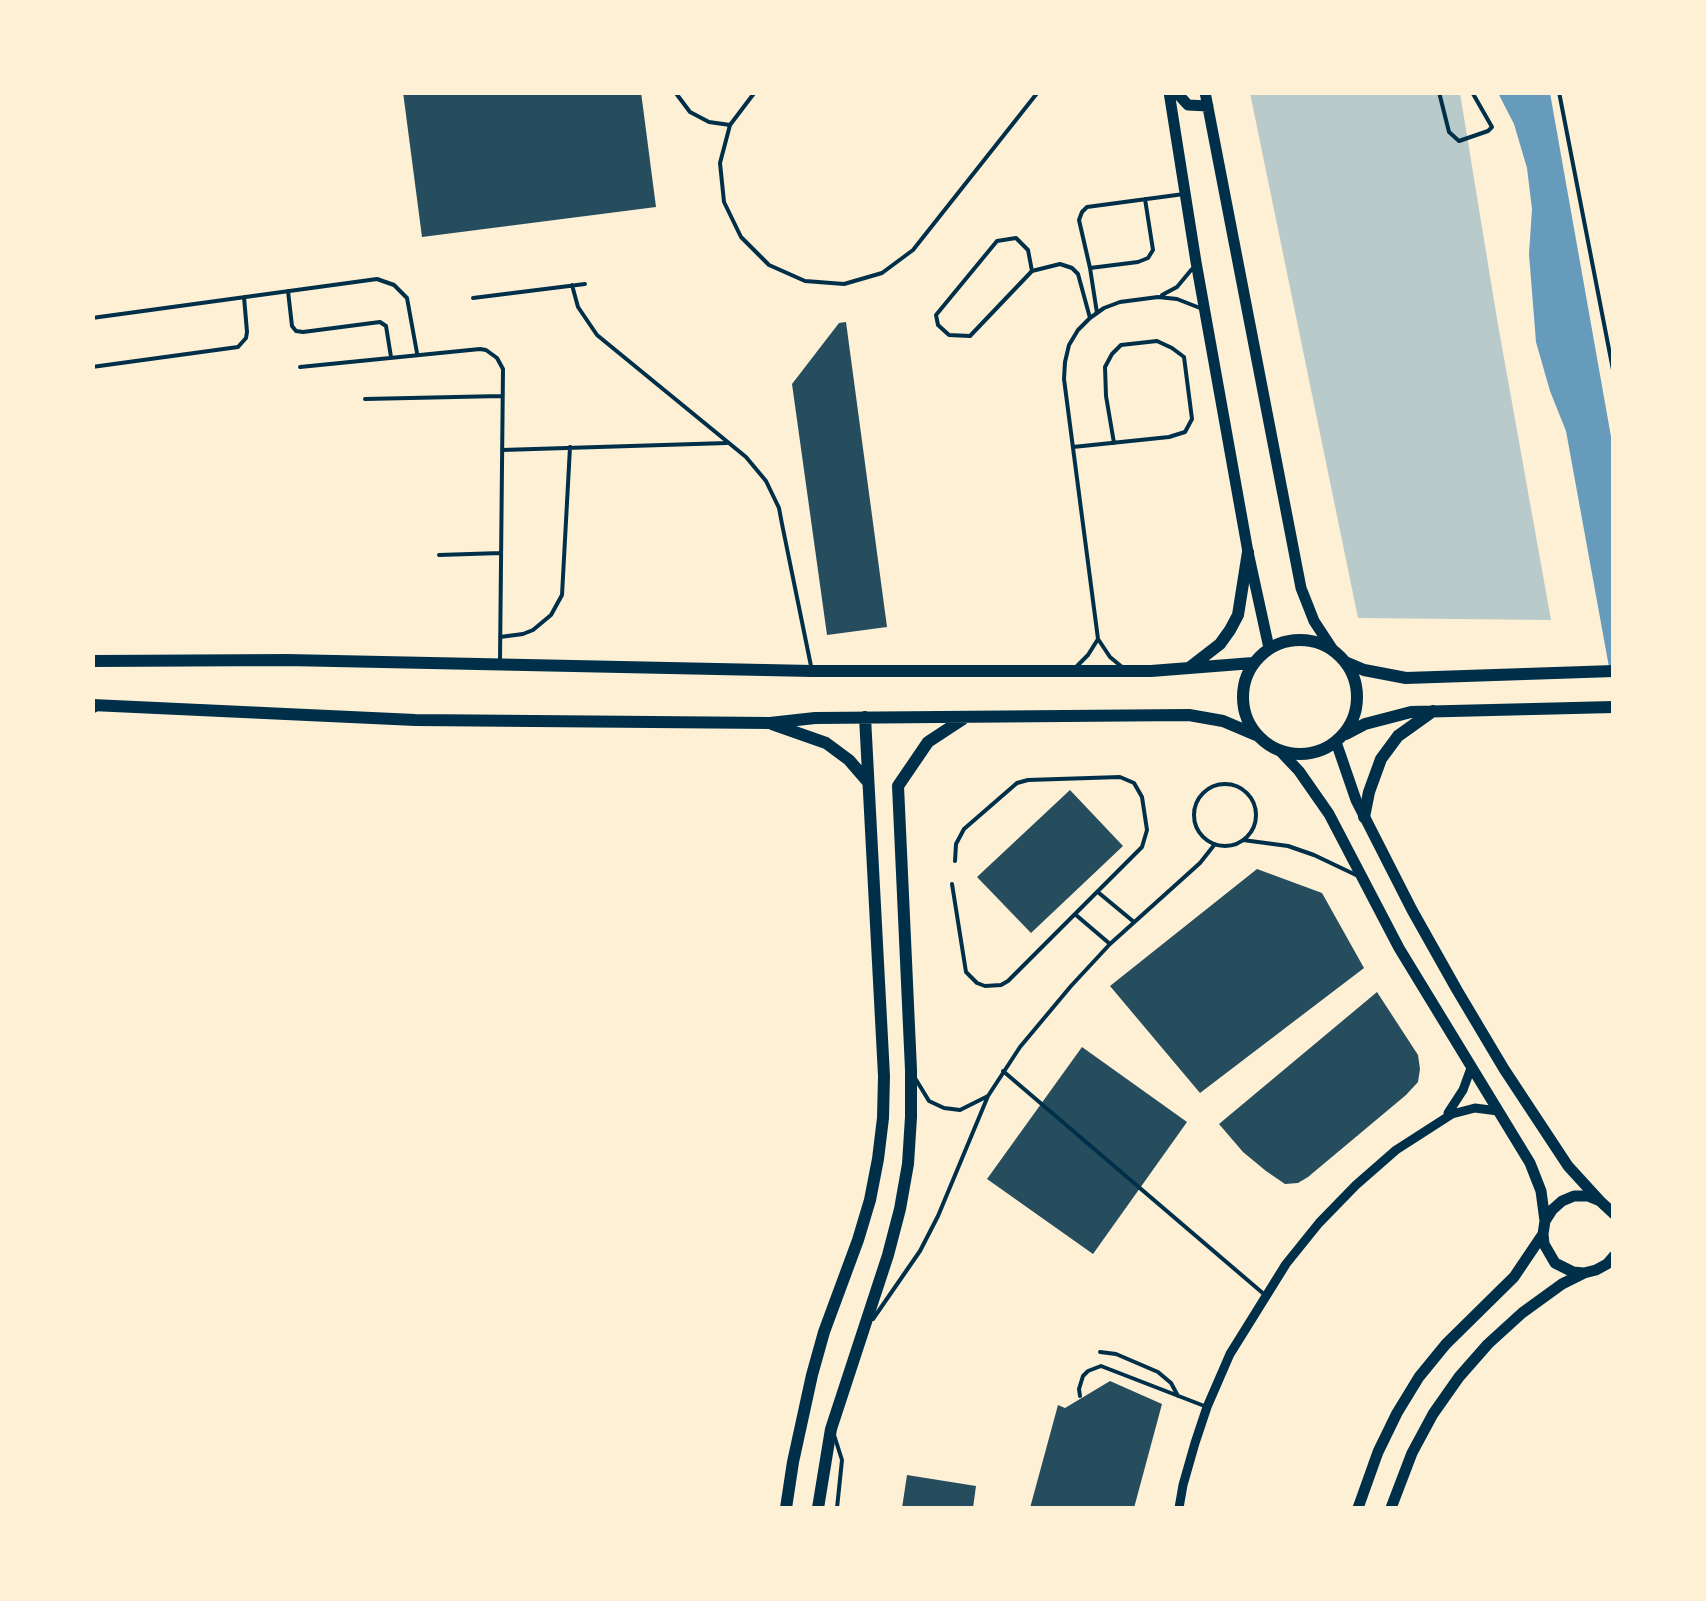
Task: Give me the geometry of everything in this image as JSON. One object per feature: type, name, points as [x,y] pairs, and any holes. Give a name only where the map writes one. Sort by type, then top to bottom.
[{"type":"main road","points":[[1188,669],[1220,644],[1238,615],[1248,552]]},
{"type":"main road","points":[[1340,738],[1357,707],[1357,691],[1345,662],[1333,650],[1308,640],[1282,642],[1269,648],[1246,677],[1242,707],[1247,722],[1267,745],[1295,755],[1324,750],[1365,724],[1392,716],[1434,711],[1614,707]]},
{"type":"main road","points":[[92,661],[286,660],[812,671],[1126,670],[1253,664]]},
{"type":"main road","points":[[1345,662],[1398,678],[1614,671]]},
{"type":"main road","points":[[93,706],[415,720],[770,723],[866,717],[1189,715],[1223,721],[1256,735]]},
{"type":"main road","points":[[1364,817],[1382,759],[1398,736],[1434,711]]},
{"type":"main road","points":[[786,1508],[812,1375],[870,1200],[883,1118],[866,717]]},
{"type":"main road","points":[[818,1508],[832,1429],[888,1255],[902,1194],[910,1132],[911,1070],[898,786],[928,742],[965,718]]},
{"type":"main road","points":[[770,723],[826,743],[850,760],[868,782]]},
{"type":"street","points":[[1173,92],[1188,104],[1208,106]]},
{"type":"street","points":[[1173,92],[1184,194],[1204,311],[1269,648]]},
{"type":"street","points":[[1205,92],[1301,588],[1314,621],[1333,650]]},
{"type":"street","points":[[1340,738],[1348,781],[1421,926],[1504,1069],[1568,1166],[1614,1214]]},
{"type":"street","points":[[1281,752],[1315,792],[1399,948],[1536,1177],[1542,1191],[1544,1244],[1564,1269],[1584,1273]]},
{"type":"street","points":[[1443,1118],[1458,1100],[1471,1068]]},
{"type":"street","points":[[1179,1508],[1207,1407],[1230,1354],[1286,1264],[1319,1223],[1396,1150],[1443,1118],[1476,1108],[1499,1111]]},
{"type":"street","points":[[1358,1508],[1397,1414],[1446,1344],[1514,1278],[1552,1210],[1574,1196],[1600,1201]]},
{"type":"street","points":[[1391,1508],[1412,1453],[1433,1414],[1488,1344],[1552,1291],[1607,1264],[1614,1256]]},
{"type":"lane","points":[[1097,313],[1080,220],[1082,212],[1087,207],[1184,194]]},
{"type":"lane","points":[[1090,268],[1148,258],[1152,250],[1145,199]]},
{"type":"lane","points":[[1032,271],[1028,250],[1016,238],[997,241],[936,314],[938,325],[949,335],[970,336],[1032,271],[1060,264],[1078,274],[1090,318]]},
{"type":"lane","points":[[1126,670],[1110,657],[1098,639],[1064,379],[1065,362],[1078,330],[1090,318],[1120,302],[1158,296],[1176,287],[1196,262]]},
{"type":"lane","points":[[92,318],[370,279],[399,288],[410,304],[417,355]]},
{"type":"lane","points":[[473,298],[585,284]]},
{"type":"lane","points":[[572,285],[578,307],[597,335],[757,468],[779,508],[812,671]]},
{"type":"lane","points":[[288,291],[296,331],[380,322],[386,326],[391,356]]},
{"type":"lane","points":[[1158,296],[1204,311]]},
{"type":"lane","points":[[92,367],[238,347],[248,332],[244,297]]},
{"type":"lane","points":[[1073,447],[1170,437],[1184,432],[1192,419],[1184,357],[1172,348],[1157,342],[1121,345],[1112,354],[1104,367],[1114,442]]},
{"type":"lane","points":[[300,367],[480,349],[498,358],[503,369],[500,665]]},
{"type":"lane","points":[[366,399],[503,396]]},
{"type":"lane","points":[[502,450],[729,443]]},
{"type":"lane","points":[[500,637],[534,630],[551,615],[562,595],[570,447]]},
{"type":"lane","points":[[439,555],[500,552]]},
{"type":"lane","points":[[1072,670],[1098,639]]},
{"type":"lane","points":[[952,884],[963,964],[971,978],[985,986],[1001,985],[1136,854],[1146,839],[1139,790],[1120,776],[1017,783],[964,829],[956,844],[955,861]]},
{"type":"lane","points":[[1216,785],[1236,786],[1251,798],[1256,816],[1250,834],[1224,846],[1215,844],[1200,832],[1194,814],[1201,796],[1216,785]]},
{"type":"lane","points":[[1243,840],[1314,854],[1364,880]]},
{"type":"lane","points":[[864,1331],[920,1251],[988,1096],[1003,1071],[1038,1024],[1110,944],[1200,863],[1215,844]]},
{"type":"lane","points":[[1098,893],[1134,922]]},
{"type":"lane","points":[[1076,915],[1110,944]]},
{"type":"lane","points":[[911,1070],[930,1100],[944,1108],[960,1110],[988,1096]]},
{"type":"lane","points":[[1003,1071],[1265,1295]]},
{"type":"lane","points":[[1100,1352],[1116,1354],[1158,1372],[1178,1396]]},
{"type":"lane","points":[[1080,1396],[1083,1376],[1101,1366],[1207,1407]]},
{"type":"lane","points":[[832,1429],[842,1460],[837,1508]]},
{"type":"path","points":[[674,92],[690,112],[709,122],[730,125]]},
{"type":"path","points":[[756,92],[730,125],[720,163],[724,202],[740,238],[769,265],[805,281],[844,284],[882,273],[913,250],[1038,92]]},
{"type":"path","points":[[1439,92],[1450,132],[1459,140],[1488,132],[1492,127],[1472,92]]},
{"type":"path","points":[[1559,92],[1614,374]]},
{"type":"shaded area","points":[[1250,93],[1460,93],[1551,620],[1358,618]]},
{"type":"water","points":[[1498,93],[1550,93],[1613,448],[1613,689],[1566,431],[1536,342],[1527,168],[1514,124]]},
{"type":"building","points":[[403,92],[641,92],[656,207],[422,237]]},
{"type":"building","points":[[846,322],[887,627],[827,635],[792,384],[839,323]]},
{"type":"building","points":[[1070,790],[1123,846],[1031,933],[977,877]]},
{"type":"building","points":[[1257,869],[1322,893],[1364,968],[1200,1093],[1110,986]]},
{"type":"building","points":[[1377,992],[1418,1055],[1418,1082],[1308,1177],[1285,1184],[1243,1152],[1219,1124]]},
{"type":"building","points":[[1082,1047],[1187,1122],[1093,1254],[987,1179]]},
{"type":"building","points":[[1110,1381],[1162,1404],[1134,1508],[1030,1508],[1058,1405],[1065,1408]]},
{"type":"building","points":[[907,1475],[976,1486],[973,1508],[902,1508]]}]
